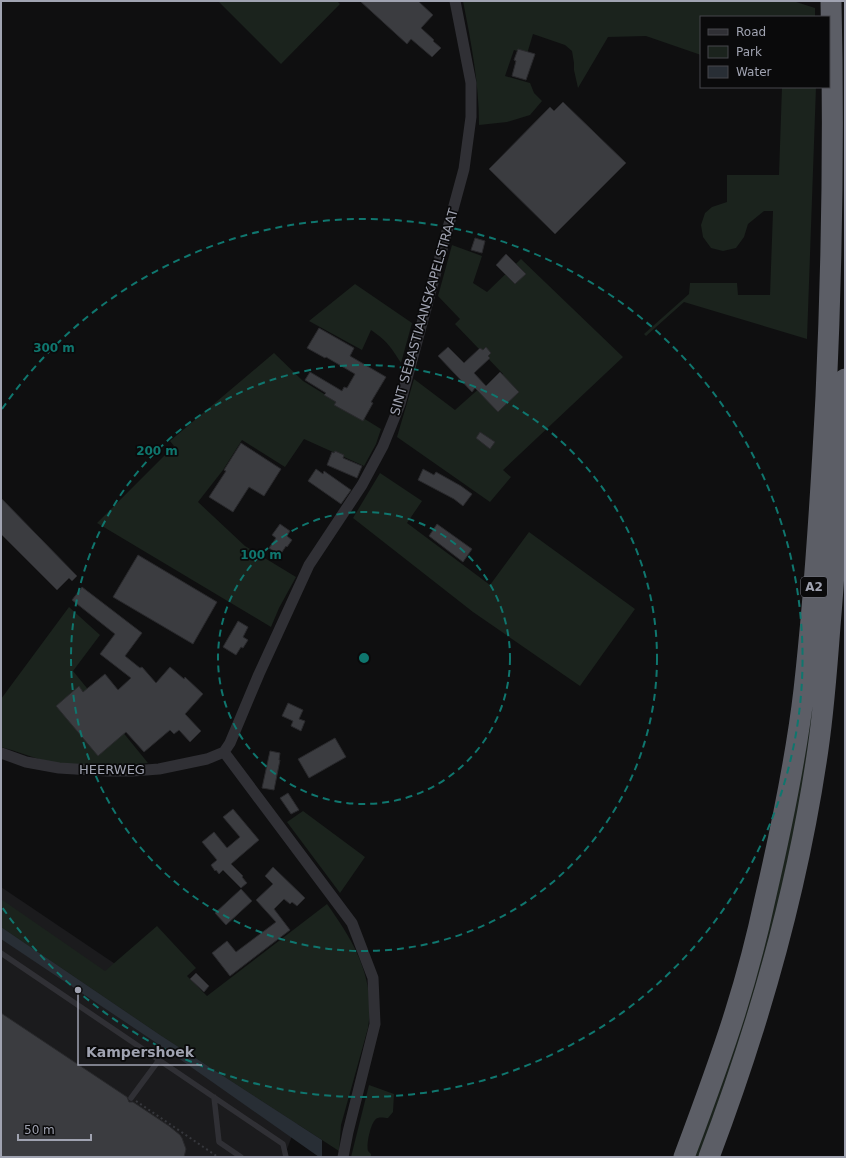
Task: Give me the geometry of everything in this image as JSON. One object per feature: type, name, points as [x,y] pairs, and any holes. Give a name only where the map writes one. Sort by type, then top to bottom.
[{"type":"highway","name":"A2","points":[[684,1157],[728,1035],[751,955],[765,899],[786,800],[803,692],[813,600],[821,495],[829,316],[833,128],[831,1]]},
{"type":"highway","name":"A2","points":[[709,1157],[729,1105],[773,965],[799,856],[809,805],[818,748],[825,687],[839,496],[845,379]]},
{"type":"street","name":"SINT SEBASTIAANSKAPELSTRAAT","points":[[224,752],[230,743],[259,674],[309,565],[362,485],[383,446],[400,404],[464,169],[469,137],[471,117],[471,83],[455,1]]},
{"type":"street","name":"HEERWEG","points":[[1,753],[26,762],[58,768],[127,771],[158,769],[207,759],[224,752]]},
{"type":"street","points":[[224,752],[352,923],[373,978],[375,1024],[343,1157]]},
{"type":"lane","points":[[1,953],[283,1144],[286,1157]]},
{"type":"lane","points":[[131,1098],[159,1060]]},
{"type":"lane","points":[[214,1097],[219,1142],[241,1157]]},
{"type":"path","points":[[131,1098],[218,1157]]},
{"type":"shaded area","points":[[1,887],[308,1094],[284,1157],[1,1157]]},
{"type":"green space","points":[[218,1],[337,1],[340,4],[281,64]]},
{"type":"green space","points":[[463,1],[793,1],[815,8],[815,16],[700,16],[700,55],[646,36],[608,37],[578,88],[572,51],[565,45],[533,34],[527,54],[514,50],[505,76],[530,83],[534,93],[542,101],[530,115],[507,122],[479,125],[479,109],[472,47]]},
{"type":"green space","points":[[782,88],[816,88],[807,339],[684,302],[646,336],[644,334],[689,294],[690,283],[737,283],[738,295],[770,295],[773,211],[764,211],[748,224],[744,237],[736,248],[723,251],[711,248],[703,237],[701,225],[705,213],[712,207],[727,202],[727,175],[779,175]]},
{"type":"green space","points":[[452,245],[482,256],[473,283],[487,292],[521,259],[623,357],[503,470],[511,477],[490,502],[397,437],[414,379],[455,410],[482,386],[487,390],[503,374],[455,324],[460,319],[438,296]]},
{"type":"green space","points":[[355,284],[412,323],[401,363],[388,345],[371,330],[362,350],[309,321]]},
{"type":"green space","points":[[274,353],[303,381],[381,429],[376,444],[364,466],[304,439],[285,467],[242,440],[223,470],[198,502],[245,546],[296,577],[279,608],[271,627],[97,523],[174,446],[170,441]]},
{"type":"green space","points":[[380,473],[422,501],[407,523],[490,585],[529,532],[635,609],[580,686],[473,612],[353,518]]},
{"type":"green space","points":[[69,607],[100,635],[73,671],[148,763],[123,766],[84,766],[59,764],[1,747],[1,699]]},
{"type":"green space","points":[[823,624],[805,786],[763,973],[699,1157],[689,1157],[699,1132]]},
{"type":"green space","points":[[303,811],[365,857],[340,893],[287,822]]},
{"type":"green space","points":[[1,899],[105,971],[157,926],[196,968],[187,976],[207,996],[327,904],[346,932],[361,962],[369,993],[370,1010],[368,1028],[341,1125],[339,1151],[160,1035],[1,927]]},
{"type":"green space","points":[[369,1085],[394,1094],[393,1112],[388,1118],[375,1119],[371,1127],[368,1151],[371,1154],[371,1157],[351,1157]]},
{"type":"water","points":[[1,927],[160,1035],[322,1140],[322,1157],[319,1157],[164,1048],[1,939]]},
{"type":"building","points":[[360,1],[418,1],[433,15],[421,28],[441,48],[432,57],[411,39],[407,44]]},
{"type":"building","points":[[518,49],[535,54],[526,80],[512,76],[516,61],[514,60]]},
{"type":"building","points":[[563,102],[626,163],[555,234],[489,169],[550,107],[554,111]]},
{"type":"building","points":[[475,238],[485,241],[482,253],[471,250]]},
{"type":"building","points":[[506,254],[526,274],[515,284],[496,265]]},
{"type":"building","points":[[319,328],[354,348],[350,356],[386,377],[371,402],[373,403],[363,421],[334,405],[336,402],[324,395],[326,393],[305,380],[310,372],[342,391],[344,387],[347,388],[355,374],[307,348]]},
{"type":"building","points":[[448,347],[464,363],[480,348],[483,350],[486,347],[491,353],[488,356],[490,358],[474,373],[486,386],[500,372],[519,392],[498,412],[475,388],[472,392],[438,356]]},
{"type":"building","points":[[480,432],[495,442],[490,449],[476,438]]},
{"type":"building","points":[[241,443],[281,469],[264,496],[249,487],[233,512],[209,497],[226,471],[224,470]]},
{"type":"building","points":[[335,451],[344,455],[343,458],[362,466],[357,478],[327,465],[332,452],[334,453]]},
{"type":"building","points":[[316,469],[323,474],[324,471],[351,490],[341,504],[308,481]]},
{"type":"building","points":[[423,469],[434,475],[436,472],[472,494],[463,506],[454,499],[418,480]]},
{"type":"building","points":[[1,498],[77,576],[72,581],[69,578],[57,590],[1,534]]},
{"type":"building","points":[[280,524],[290,531],[287,536],[292,540],[280,555],[269,548],[276,538],[272,535]]},
{"type":"building","points":[[437,524],[472,549],[463,562],[429,536]]},
{"type":"building","points":[[138,555],[217,602],[193,644],[113,597]]},
{"type":"building","points":[[82,587],[142,633],[125,656],[140,668],[142,667],[156,683],[170,667],[184,679],[185,677],[203,694],[185,714],[201,731],[190,742],[179,730],[174,734],[170,730],[144,752],[126,732],[98,756],[56,706],[79,686],[83,692],[105,674],[118,690],[131,678],[100,654],[115,634],[72,600]]},
{"type":"building","points":[[238,621],[248,627],[243,637],[248,640],[236,655],[223,647]]},
{"type":"building","points":[[288,703],[303,710],[299,719],[305,721],[301,731],[291,726],[293,721],[282,716]]},
{"type":"building","points":[[335,738],[346,757],[309,778],[298,759]]},
{"type":"building","points":[[270,751],[280,753],[274,790],[262,788]]},
{"type":"building","points":[[288,793],[299,810],[291,814],[280,798]]},
{"type":"building","points":[[233,809],[259,840],[231,864],[243,876],[242,877],[247,883],[241,888],[223,870],[219,874],[216,870],[215,871],[211,865],[217,860],[202,842],[214,832],[227,848],[240,837],[223,817]]},
{"type":"building","points":[[273,867],[305,898],[297,906],[292,902],[290,904],[284,899],[274,909],[290,930],[230,976],[212,953],[227,941],[236,952],[276,922],[256,900],[273,884],[265,876]]},
{"type":"building","points":[[241,889],[252,901],[226,925],[215,913]]},
{"type":"building","points":[[196,973],[209,986],[204,992],[190,979]]},
{"type":"building","points":[[1,1013],[127,1097],[129,1102],[133,1102],[169,1126],[182,1138],[186,1149],[184,1157],[1,1157]]},
{"type":"place","name":"Kampershoek","points":[[78,990]]}]
